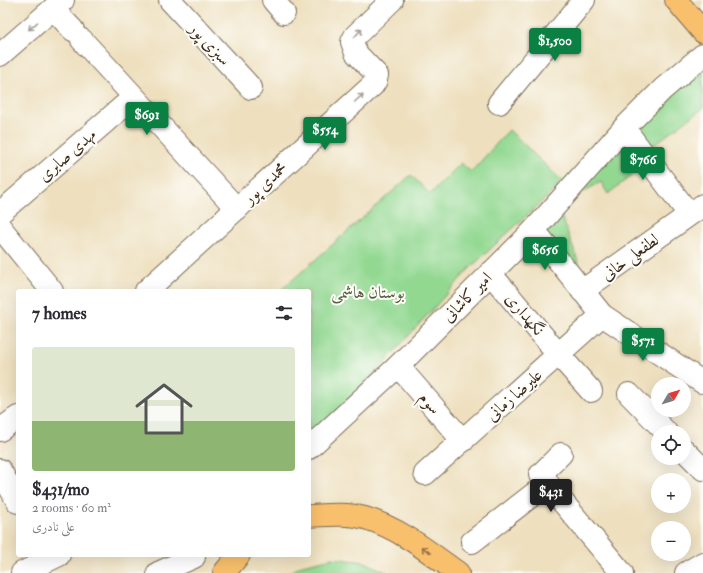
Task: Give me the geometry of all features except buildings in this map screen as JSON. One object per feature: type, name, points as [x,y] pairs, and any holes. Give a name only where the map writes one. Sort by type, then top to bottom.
[{"type":"main road","points":[[676,0],[703,32]]},
{"type":"main road","points":[[311,516],[333,515],[364,518],[393,529],[458,573]]},
{"type":"main road","points":[[224,573],[237,557]]},
{"type":"street","name":"سبزی پور","points":[[170,0],[251,88]]},
{"type":"street","name":"محمدی پور","points":[[148,289],[376,80],[377,75],[356,53],[352,42],[355,36],[392,0]]},
{"type":"street","points":[[499,103],[584,0]]},
{"type":"street","points":[[0,55],[58,4],[77,35],[237,209]]},
{"type":"street","name":"امیر کاشانی","points":[[311,446],[398,366],[534,230],[624,128],[663,89],[703,55]]},
{"type":"street","name":"مهدی صابری","points":[[0,213],[134,97]]},
{"type":"street","points":[[624,128],[696,209]]},
{"type":"street","name":"لطفعلی خانی","points":[[696,209],[582,291],[602,315],[702,382]]},
{"type":"street","points":[[0,227],[50,289]]},
{"type":"street","points":[[534,230],[582,291]]},
{"type":"street","name":"نگهداری","points":[[490,273],[591,391]]},
{"type":"street","name":"علیرضا زمانی","points":[[426,474],[602,315]]},
{"type":"street","name":"سوم","points":[[398,366],[463,441]]},
{"type":"street","points":[[630,394],[659,425]]},
{"type":"street","points":[[0,430],[16,418]]},
{"type":"street","points":[[561,454],[540,475],[622,573]]},
{"type":"street","points":[[691,457],[703,469]]},
{"type":"street","points":[[0,470],[16,498]]},
{"type":"street","points":[[472,542],[548,483]]},
{"type":"street","points":[[158,573],[191,560]]},
{"type":"street","points":[[22,573],[54,561]]},
{"type":"street","points":[[686,573],[703,563]]},
{"type":"green space","points":[[703,67],[703,108],[651,147],[634,128]]},
{"type":"green space","name":"بوستان هاشمی","points":[[509,130],[563,182],[470,268],[365,384],[311,434],[311,289],[282,289],[411,175],[430,194],[461,163],[471,172]]},
{"type":"green space","points":[[624,135],[646,164],[608,194],[601,182],[565,202]]},
{"type":"green space","points":[[559,209],[588,289],[539,229]]},
{"type":"green space","points":[[333,558],[365,562],[388,573],[289,573],[302,565]]}]
